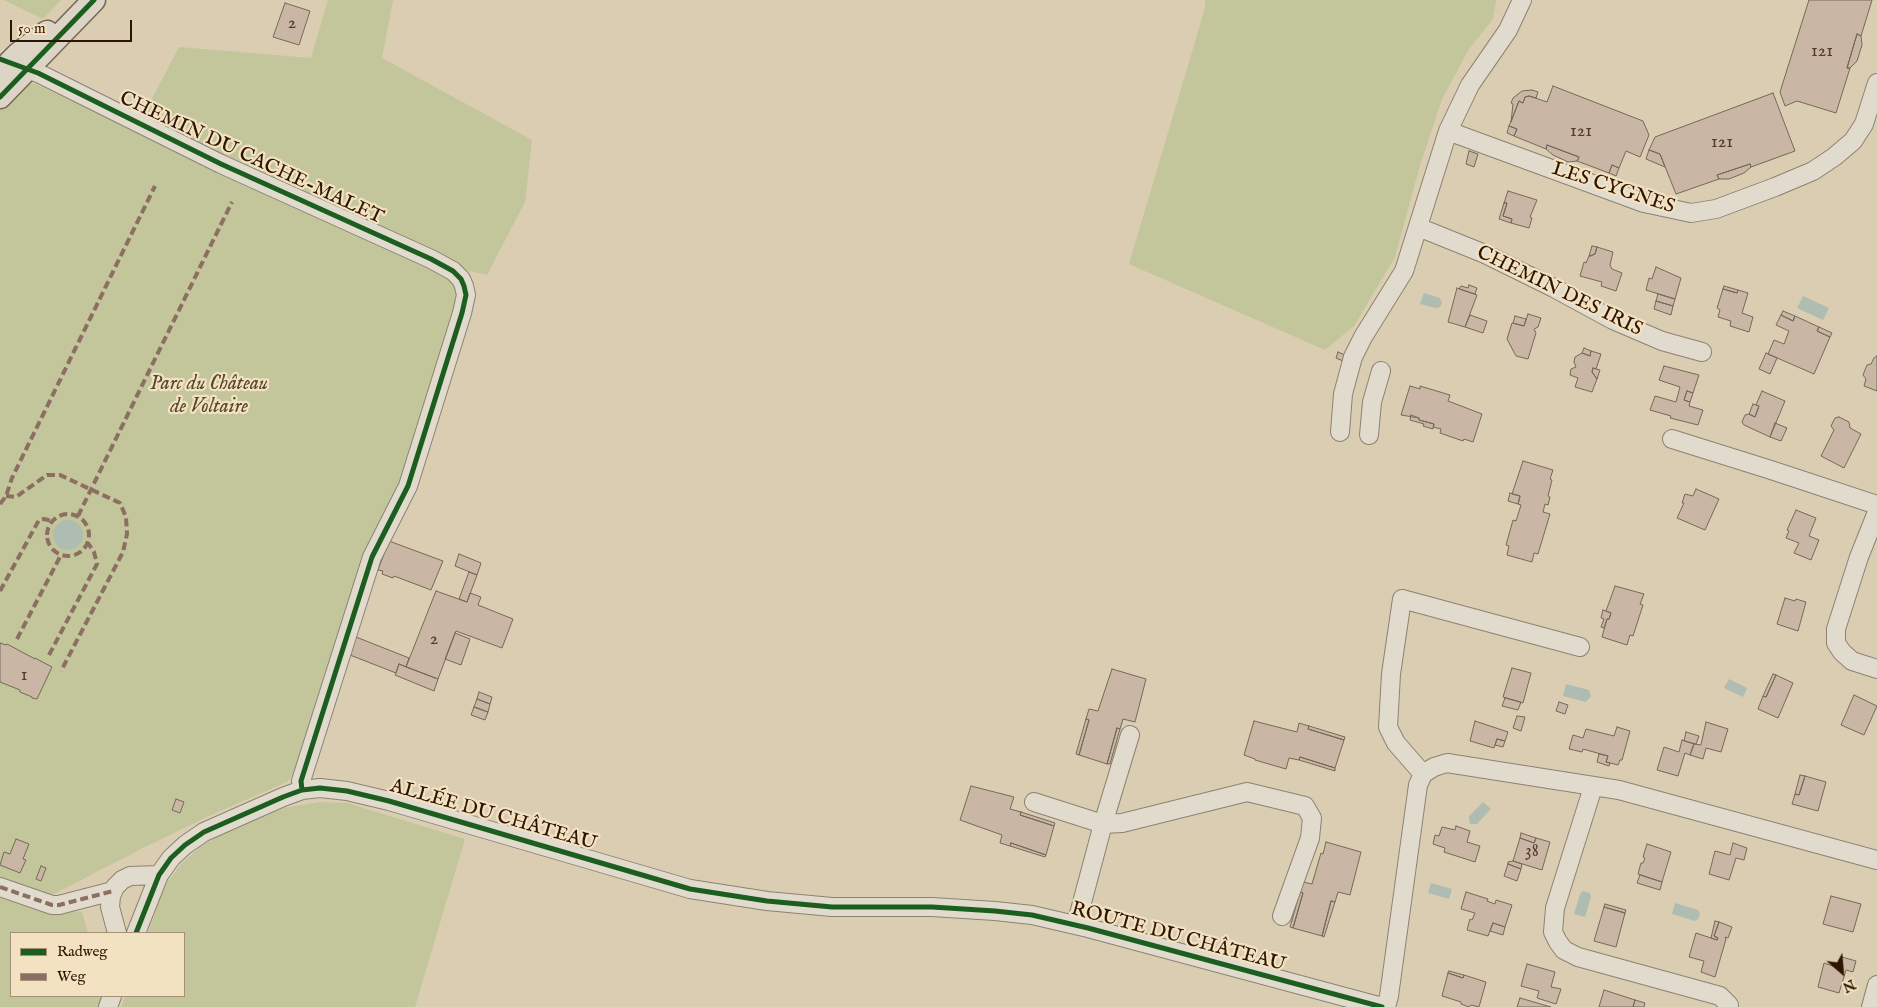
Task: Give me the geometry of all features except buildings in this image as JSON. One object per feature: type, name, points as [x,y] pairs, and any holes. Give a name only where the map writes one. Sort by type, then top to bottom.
[{"type":"main road","points":[[0,97],[9,66],[83,0]]},
{"type":"main road","points":[[9,66],[94,0]]},
{"type":"street","points":[[1340,432],[1343,394],[1353,357],[1362,337],[1383,307],[1404,271],[1448,131],[1470,85],[1508,30],[1522,0]]},
{"type":"street","name":"CHEMIN DU CACHE-MALET","points":[[9,66],[38,73],[230,168],[431,259],[453,271],[461,279],[466,295],[462,313],[408,486],[372,557],[301,781],[302,790]]},
{"type":"street","name":"LES CYGNES","points":[[1448,131],[1644,203],[1691,213],[1716,209],[1774,187],[1812,171],[1834,158],[1853,141],[1864,124],[1877,83]]},
{"type":"street","name":"CHEMIN DES IRIS","points":[[1418,228],[1485,254],[1613,320],[1662,341],[1702,352]]},
{"type":"street","points":[[1369,435],[1372,402],[1381,371]]},
{"type":"street","points":[[1672,439],[1877,505]]},
{"type":"street","points":[[1877,512],[1859,558],[1836,629],[1836,643],[1852,662],[1877,669]]},
{"type":"street","points":[[1423,774],[1396,742],[1388,726],[1391,674],[1402,599],[1580,647]]},
{"type":"street","points":[[1076,925],[1103,824],[1130,735]]},
{"type":"street","points":[[1386,1007],[1418,785],[1423,774],[1434,767],[1447,763],[1627,792],[1877,860]]},
{"type":"street","points":[[1593,787],[1555,908],[1553,932],[1558,942],[1564,950],[1578,956],[1720,996],[1729,1005]]},
{"type":"street","name":"ALLÉE DU CHÂTEAU","points":[[136,932],[159,875],[178,851],[197,836],[302,790],[320,788],[347,791],[388,801],[690,889],[767,901],[823,906],[904,907]]},
{"type":"street","points":[[1034,802],[1103,824],[1122,823],[1248,792],[1305,806],[1312,818],[1310,838],[1282,916]]},
{"type":"street","points":[[117,932],[110,907],[113,891],[118,884],[130,876],[159,875]]},
{"type":"street","points":[[0,886],[59,906],[113,891]]},
{"type":"street","name":"ROUTE DU CHÂTEAU","points":[[904,907],[995,911],[1032,915],[1076,925],[1382,1007]]},
{"type":"street","points":[[1871,1007],[1877,985]]},
{"type":"green space","points":[[4,0],[61,0],[43,19]]},
{"type":"green space","points":[[328,0],[393,0],[382,58],[532,140],[525,202],[487,275],[465,270],[142,118],[179,47],[311,58]]},
{"type":"green space","points":[[1205,0],[1496,0],[1493,19],[1469,49],[1442,99],[1419,169],[1395,257],[1354,326],[1325,350],[1129,264],[1205,8]]},
{"type":"green space","name":"Parc du Château de Voltaire","points":[[32,83],[448,277],[453,282],[459,299],[402,480],[303,754],[293,774],[287,782],[211,815],[50,896],[0,879],[0,108],[25,84]]},
{"type":"green space","points":[[319,802],[347,803],[465,839],[415,1007],[121,1007],[125,997],[185,997],[185,932],[148,932],[165,886],[181,864],[201,846],[229,830],[284,808]]},
{"type":"green space","points":[[0,891],[53,911],[82,912],[88,932],[10,932],[10,997],[104,997],[99,1007],[0,1007]]},
{"type":"shaded area","points":[[1424,293],[1440,298],[1442,303],[1440,307],[1436,308],[1420,304]]},
{"type":"shaded area","points":[[1803,296],[1829,308],[1823,320],[1797,308]]},
{"type":"shaded area","points":[[68,520],[79,524],[83,535],[79,546],[68,550],[57,546],[53,535],[57,524]]},
{"type":"shaded area","points":[[1729,679],[1747,688],[1743,697],[1724,688]]},
{"type":"shaded area","points":[[1566,684],[1589,690],[1591,696],[1586,702],[1563,696]]},
{"type":"shaded area","points":[[1483,802],[1491,809],[1477,824],[1470,824],[1469,816]]},
{"type":"shaded area","points":[[1431,883],[1452,889],[1449,899],[1428,893]]},
{"type":"shaded area","points":[[1583,891],[1590,893],[1591,897],[1585,917],[1574,914],[1580,894]]},
{"type":"shaded area","points":[[1675,903],[1698,910],[1700,914],[1698,919],[1695,921],[1672,914]]},
{"type":"marked path","points":[[0,504],[6,496],[12,478],[155,186]]},
{"type":"marked path","points":[[78,516],[232,202]]},
{"type":"marked path","points":[[6,496],[16,497],[47,475],[60,475],[120,503],[126,517],[127,534],[123,552],[61,671]]},
{"type":"marked path","points":[[72,514],[80,517],[86,523],[89,535],[86,547],[80,553],[64,556],[56,553],[50,547],[47,531],[50,523],[56,517],[72,514]]},
{"type":"marked path","points":[[0,591],[39,520],[52,521]]},
{"type":"marked path","points":[[49,655],[97,564],[94,552],[88,543]]},
{"type":"marked path","points":[[17,639],[61,555]]},
{"type":"marked path","points":[[0,887],[52,905],[59,905],[113,891]]},
{"type":"cycle path","points":[[0,97],[94,0]]},
{"type":"cycle path","points":[[0,59],[38,73],[221,164],[431,259],[453,271],[461,279],[464,286],[466,295],[462,313],[408,486],[372,557],[301,781],[302,790]]},
{"type":"cycle path","points":[[136,932],[159,875],[171,858],[185,845],[204,832],[283,797],[302,790],[320,788],[347,791],[389,801],[690,889],[767,901],[832,907],[932,907],[1032,915],[1088,928],[1382,1007]]}]
